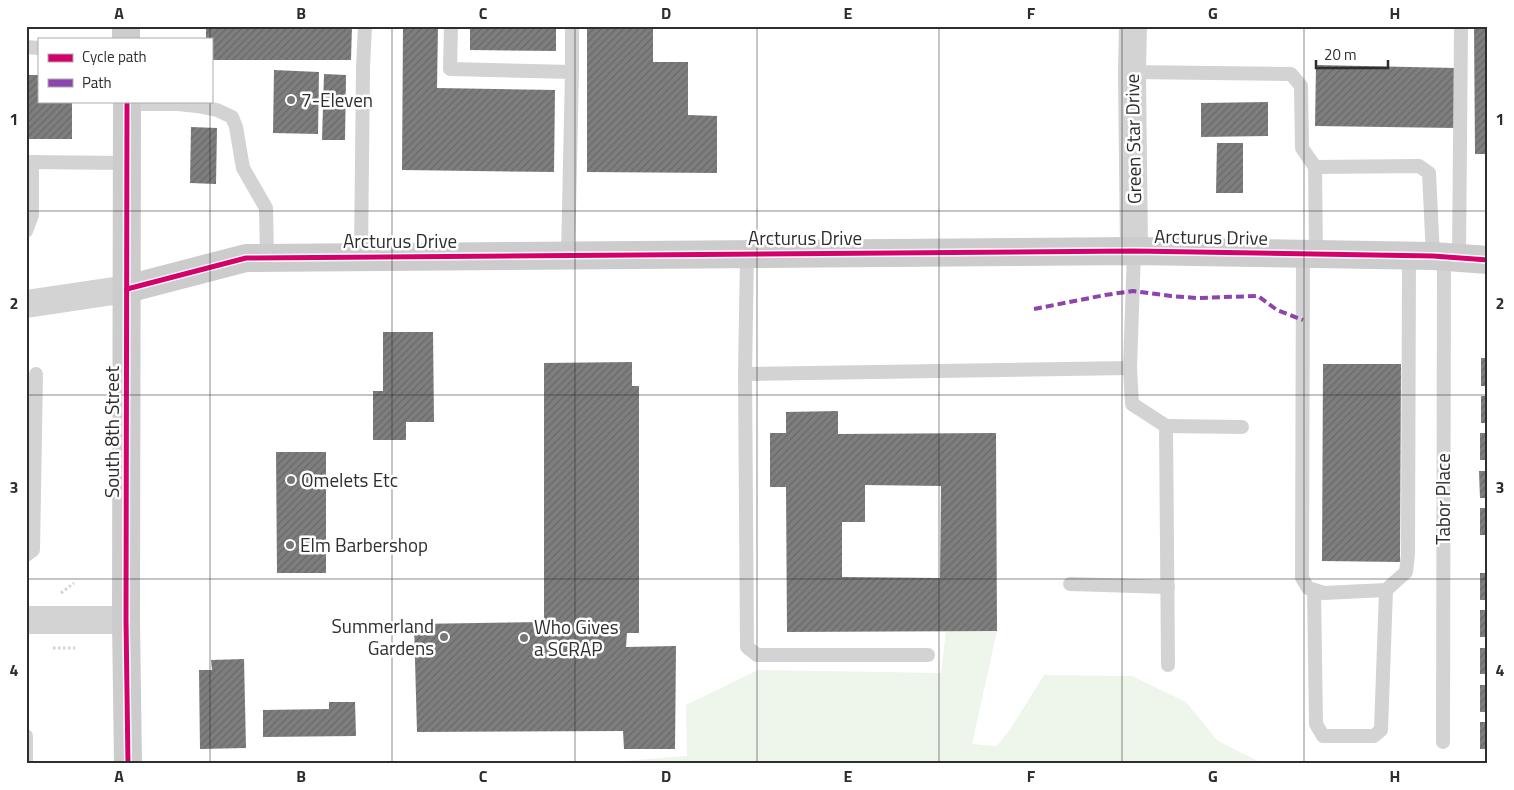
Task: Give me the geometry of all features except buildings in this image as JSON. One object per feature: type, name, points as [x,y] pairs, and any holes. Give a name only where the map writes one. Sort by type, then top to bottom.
[{"type":"street","name":"Green Star Drive","points":[[1132,26],[1134,251]]},
{"type":"street","name":"South 8th Street","points":[[127,102],[126,620],[128,764]]},
{"type":"street","name":"Arcturus Drive","points":[[127,289],[246,258],[267,257],[1134,251],[1436,257],[1488,260]]},
{"type":"street","points":[[1436,257],[1488,255]]},
{"type":"street","points":[[26,304],[127,289]]},
{"type":"street","points":[[26,620],[126,620]]},
{"type":"lane","points":[[361,256],[362,68],[365,26]]},
{"type":"lane","points":[[451,26],[450,69],[572,72]]},
{"type":"lane","points":[[568,255],[572,26]]},
{"type":"lane","points":[[1132,72],[1291,74],[1300,86],[1302,148],[1315,167],[1310,254],[1302,578],[1308,588],[1324,593],[1386,590],[1406,572],[1436,257],[1461,26]]},
{"type":"lane","points":[[127,102],[197,106],[217,110],[232,117],[236,127],[243,168],[266,208],[267,257]]},
{"type":"lane","points":[[26,231],[32,215],[29,162],[127,163]]},
{"type":"lane","points":[[1315,167],[1418,166],[1430,173],[1436,257]]},
{"type":"lane","points":[[1134,251],[1130,368],[1132,404],[1166,426],[1242,427]]},
{"type":"lane","points":[[746,254],[747,647],[757,655],[928,655]]},
{"type":"lane","name":"Tabor Place","points":[[1436,257],[1443,742]]},
{"type":"lane","points":[[745,374],[1130,368]]},
{"type":"lane","points":[[26,554],[33,550],[30,492],[36,374]]},
{"type":"lane","points":[[1166,426],[1168,665]]},
{"type":"lane","points":[[1070,584],[1168,587]]},
{"type":"lane","points":[[1314,590],[1316,724],[1323,736],[1374,736],[1381,730],[1386,590]]},
{"type":"lane","points":[[26,736],[26,764]]},
{"type":"shaded area","points":[[946,631],[997,631],[972,744],[997,746],[1011,728],[1044,675],[1132,676],[1186,702],[1218,741],[1264,764],[586,764],[687,756],[686,705],[758,670],[941,673]]},
{"type":"marked path","points":[[1034,309],[1133,291],[1197,298],[1258,296],[1277,310],[1303,320]]},
{"type":"cycle path","points":[[127,102],[126,620],[128,764]]},
{"type":"cycle path","points":[[127,289],[246,258],[1134,251],[1433,256],[1488,260]]},
{"type":"place","name":"7-Eleven","points":[[291,100]]},
{"type":"place","name":"Omelets Etc","points":[[291,480]]},
{"type":"place","name":"Elm Barbershop","points":[[290,545]]},
{"type":"place","name":"Summerland Gardens","points":[[444,637]]},
{"type":"place","name":"Who Gives a SCRAP","points":[[524,638]]}]
